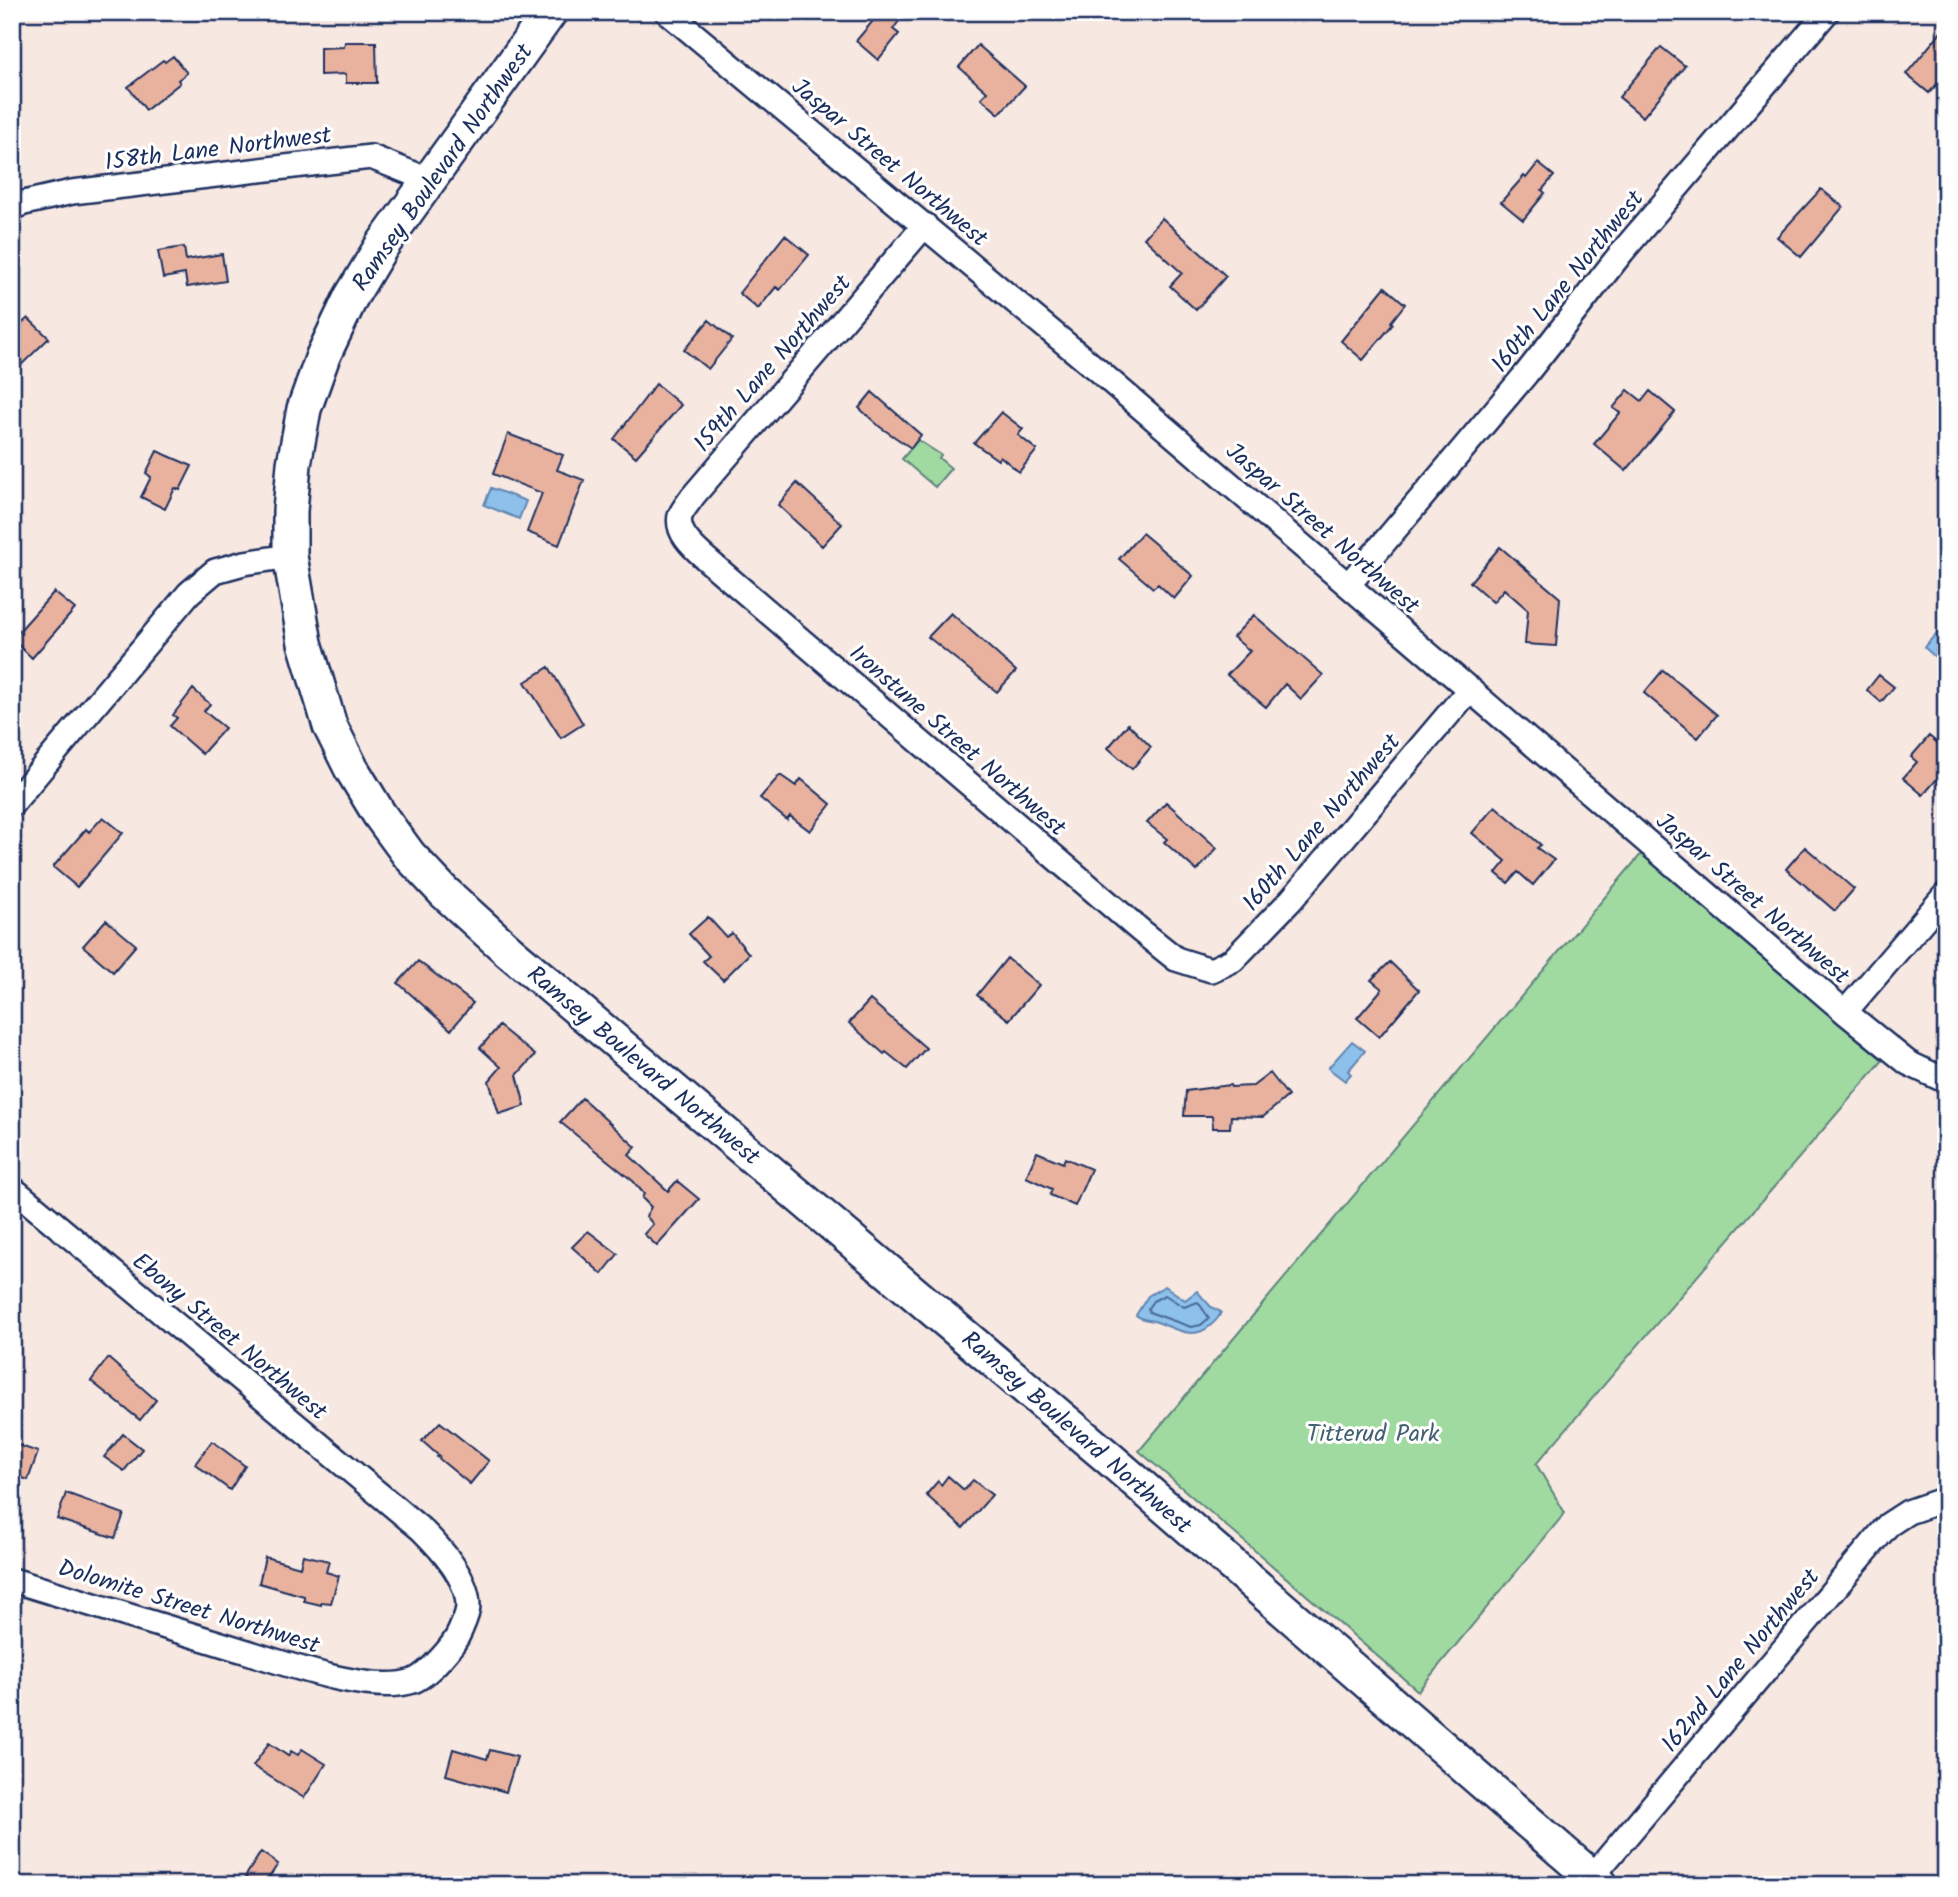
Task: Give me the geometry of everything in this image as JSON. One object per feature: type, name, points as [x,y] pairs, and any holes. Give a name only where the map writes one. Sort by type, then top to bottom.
[{"type":"street","name":"Ramsey Boulevard Northwest","points":[[550,12],[375,257],[351,297],[323,356],[304,409],[294,464],[290,556],[305,643],[330,726],[351,768],[379,814],[409,855],[444,892],[509,951],[1110,1459],[1597,1881]]},
{"type":"street","name":"Jaspar Street Northwest","points":[[667,12],[925,225],[1349,584],[1845,1012],[1908,1063],[1946,1081]]},
{"type":"street","name":"160th Lane Northwest","points":[[1349,584],[1526,374],[1622,252],[1827,12]]},
{"type":"street","name":"158th Lane Northwest","points":[[12,208],[72,192],[371,157],[429,180]]},
{"type":"street","name":"159th Lane Northwest","points":[[688,543],[681,530],[680,516],[693,496],[925,225]]},
{"type":"street","name":"Ironstune Street Northwest","points":[[688,543],[1141,932],[1176,959],[1200,965]]},
{"type":"street","points":[[12,804],[188,593],[215,571],[244,563],[290,556]]},
{"type":"street","name":"160th Lane Northwest","points":[[1200,965],[1211,970],[1233,960],[1292,900],[1470,689]]},
{"type":"street","points":[[1845,1012],[1946,894]]},
{"type":"street","name":"Ebony Street Northwest","points":[[12,1188],[415,1524],[442,1550],[461,1579],[468,1606],[459,1636],[434,1666],[414,1680],[384,1685],[351,1680]]},
{"type":"street","name":"162nd Lane Northwest","points":[[1597,1881],[1888,1525],[1908,1512],[1946,1499]]},
{"type":"street","name":"Dolomite Street Northwest","points":[[12,1580],[351,1680]]},
{"type":"green space","points":[[918,440],[941,455],[939,458],[951,468],[935,487],[902,459]]},
{"type":"green space","name":"Titterud Park","points":[[1642,853],[1883,1060],[1536,1464],[1565,1513],[1418,1691],[1139,1451]]},
{"type":"water","points":[[491,488],[526,501],[519,519],[484,505]]},
{"type":"water","points":[[1938,632],[1946,639],[1946,667],[1924,647]]},
{"type":"water","points":[[1352,1041],[1365,1051],[1348,1071],[1351,1074],[1345,1081],[1328,1068]]},
{"type":"water","points":[[1165,1286],[1185,1300],[1197,1291],[1211,1307],[1221,1312],[1219,1316],[1205,1330],[1191,1333],[1136,1315],[1148,1296]]},
{"type":"building","points":[[862,12],[906,12],[893,29],[899,34],[878,60],[856,41],[873,21]]},
{"type":"building","points":[[1946,26],[1946,88],[1939,82],[1929,93],[1906,74]]},
{"type":"building","points":[[345,42],[376,42],[377,83],[346,83],[346,74],[320,75],[320,48],[344,47]]},
{"type":"building","points":[[978,45],[1025,86],[999,114],[981,98],[987,92],[959,67]]},
{"type":"building","points":[[1661,47],[1685,66],[1643,117],[1619,97]]},
{"type":"building","points":[[173,56],[187,73],[178,80],[180,83],[146,110],[128,87],[163,60],[165,62]]},
{"type":"building","points":[[1538,163],[1554,176],[1542,190],[1545,193],[1523,220],[1501,202]]},
{"type":"building","points":[[1821,189],[1843,207],[1801,257],[1777,237]]},
{"type":"building","points":[[1162,218],[1226,276],[1196,310],[1170,286],[1182,273],[1144,238]]},
{"type":"building","points":[[785,235],[809,255],[780,290],[776,287],[758,309],[739,293]]},
{"type":"building","points":[[184,247],[186,260],[222,254],[226,281],[187,287],[185,274],[163,278],[158,251]]},
{"type":"building","points":[[1385,287],[1405,304],[1391,322],[1393,324],[1363,360],[1341,341]]},
{"type":"building","points":[[28,318],[49,338],[12,374],[12,332]]},
{"type":"building","points":[[709,320],[732,339],[708,369],[684,350]]},
{"type":"building","points":[[656,384],[681,405],[636,457],[614,439]]},
{"type":"building","points":[[1628,390],[1642,401],[1650,391],[1675,412],[1626,471],[1594,444],[1620,413],[1613,408]]},
{"type":"building","points":[[872,392],[921,435],[911,448],[880,427],[859,408]]},
{"type":"building","points":[[1001,412],[1023,429],[1018,435],[1037,450],[1019,472],[1000,456],[998,460],[974,443]]},
{"type":"building","points":[[508,434],[563,455],[557,470],[584,480],[559,545],[527,532],[542,493],[493,474]]},
{"type":"building","points":[[157,451],[192,466],[180,490],[175,488],[165,509],[141,497],[151,477],[146,473]]},
{"type":"building","points":[[797,483],[842,524],[822,546],[778,505]]},
{"type":"building","points":[[1142,533],[1193,576],[1174,599],[1158,584],[1153,588],[1119,559]]},
{"type":"building","points":[[1500,547],[1560,598],[1556,646],[1525,644],[1528,610],[1504,589],[1493,602],[1470,582]]},
{"type":"building","points":[[54,592],[75,609],[32,658],[12,639]]},
{"type":"building","points":[[951,613],[1016,671],[997,692],[928,637]]},
{"type":"building","points":[[1254,615],[1323,675],[1301,699],[1285,684],[1266,707],[1227,675],[1250,651],[1233,637]]},
{"type":"building","points":[[549,667],[583,724],[561,738],[525,682]]},
{"type":"building","points":[[1663,670],[1717,715],[1698,738],[1644,693]]},
{"type":"building","points":[[1879,675],[1894,687],[1881,702],[1867,690]]},
{"type":"building","points":[[193,689],[210,704],[204,711],[225,728],[202,754],[170,726],[177,718],[173,715]]},
{"type":"building","points":[[1128,724],[1151,747],[1132,769],[1108,748]]},
{"type":"building","points":[[1929,736],[1946,750],[1946,785],[1938,778],[1923,795],[1903,778],[1917,762],[1911,757]]},
{"type":"building","points":[[780,775],[796,786],[801,779],[831,804],[810,831],[790,816],[787,820],[760,798]]},
{"type":"building","points":[[1166,802],[1217,848],[1197,871],[1164,842],[1167,839],[1147,823]]},
{"type":"building","points":[[1495,806],[1541,845],[1537,848],[1554,860],[1533,885],[1518,872],[1508,883],[1496,873],[1506,861],[1472,833]]},
{"type":"building","points":[[103,817],[123,833],[77,887],[53,867],[86,829],[89,832]]},
{"type":"building","points":[[1805,847],[1854,889],[1835,911],[1786,869]]},
{"type":"building","points":[[708,917],[726,937],[732,933],[749,954],[723,980],[703,961],[709,956],[689,934]]},
{"type":"building","points":[[106,920],[136,945],[113,972],[83,946]]},
{"type":"building","points":[[1007,958],[1039,985],[1009,1020],[977,995]]},
{"type":"building","points":[[418,961],[473,1003],[451,1030],[398,983]]},
{"type":"building","points":[[1390,962],[1419,990],[1379,1037],[1357,1018],[1382,989],[1371,980]]},
{"type":"building","points":[[870,1000],[926,1048],[907,1069],[886,1052],[884,1054],[849,1023]]},
{"type":"building","points":[[499,1026],[535,1055],[517,1075],[525,1106],[499,1114],[489,1081],[501,1067],[480,1048]]},
{"type":"building","points":[[1270,1073],[1288,1096],[1263,1117],[1231,1116],[1230,1128],[1213,1128],[1212,1116],[1184,1116],[1186,1091],[1230,1085],[1253,1086]]},
{"type":"building","points":[[582,1098],[636,1147],[629,1155],[668,1191],[677,1181],[699,1199],[657,1246],[644,1234],[653,1224],[646,1216],[651,1207],[642,1198],[644,1194],[633,1181],[560,1122]]},
{"type":"building","points":[[1037,1152],[1063,1163],[1065,1158],[1091,1169],[1075,1206],[1050,1195],[1052,1189],[1026,1177]]},
{"type":"building","points":[[588,1231],[618,1254],[602,1274],[572,1247]]},
{"type":"building","points":[[108,1358],[156,1400],[140,1420],[91,1381]]},
{"type":"building","points":[[440,1422],[489,1461],[470,1484],[422,1441]]},
{"type":"building","points":[[123,1434],[142,1449],[124,1471],[104,1457]]},
{"type":"building","points":[[212,1441],[245,1466],[230,1490],[195,1464]]},
{"type":"building","points":[[12,1443],[38,1452],[28,1480],[12,1474]]},
{"type":"building","points":[[948,1476],[964,1490],[973,1480],[992,1495],[963,1528],[926,1495],[938,1481],[941,1485]]},
{"type":"building","points":[[66,1493],[124,1514],[115,1538],[57,1519]]},
{"type":"building","points":[[303,1555],[329,1561],[326,1572],[339,1576],[331,1603],[321,1602],[321,1605],[304,1601],[304,1596],[259,1583],[265,1557],[300,1567]]},
{"type":"building","points":[[269,1743],[288,1756],[291,1751],[298,1755],[302,1749],[326,1764],[304,1798],[253,1766]]},
{"type":"building","points":[[453,1749],[487,1759],[490,1750],[517,1757],[506,1792],[446,1775]]},
{"type":"building","points":[[261,1852],[278,1864],[264,1885],[257,1885],[245,1877]]}]
